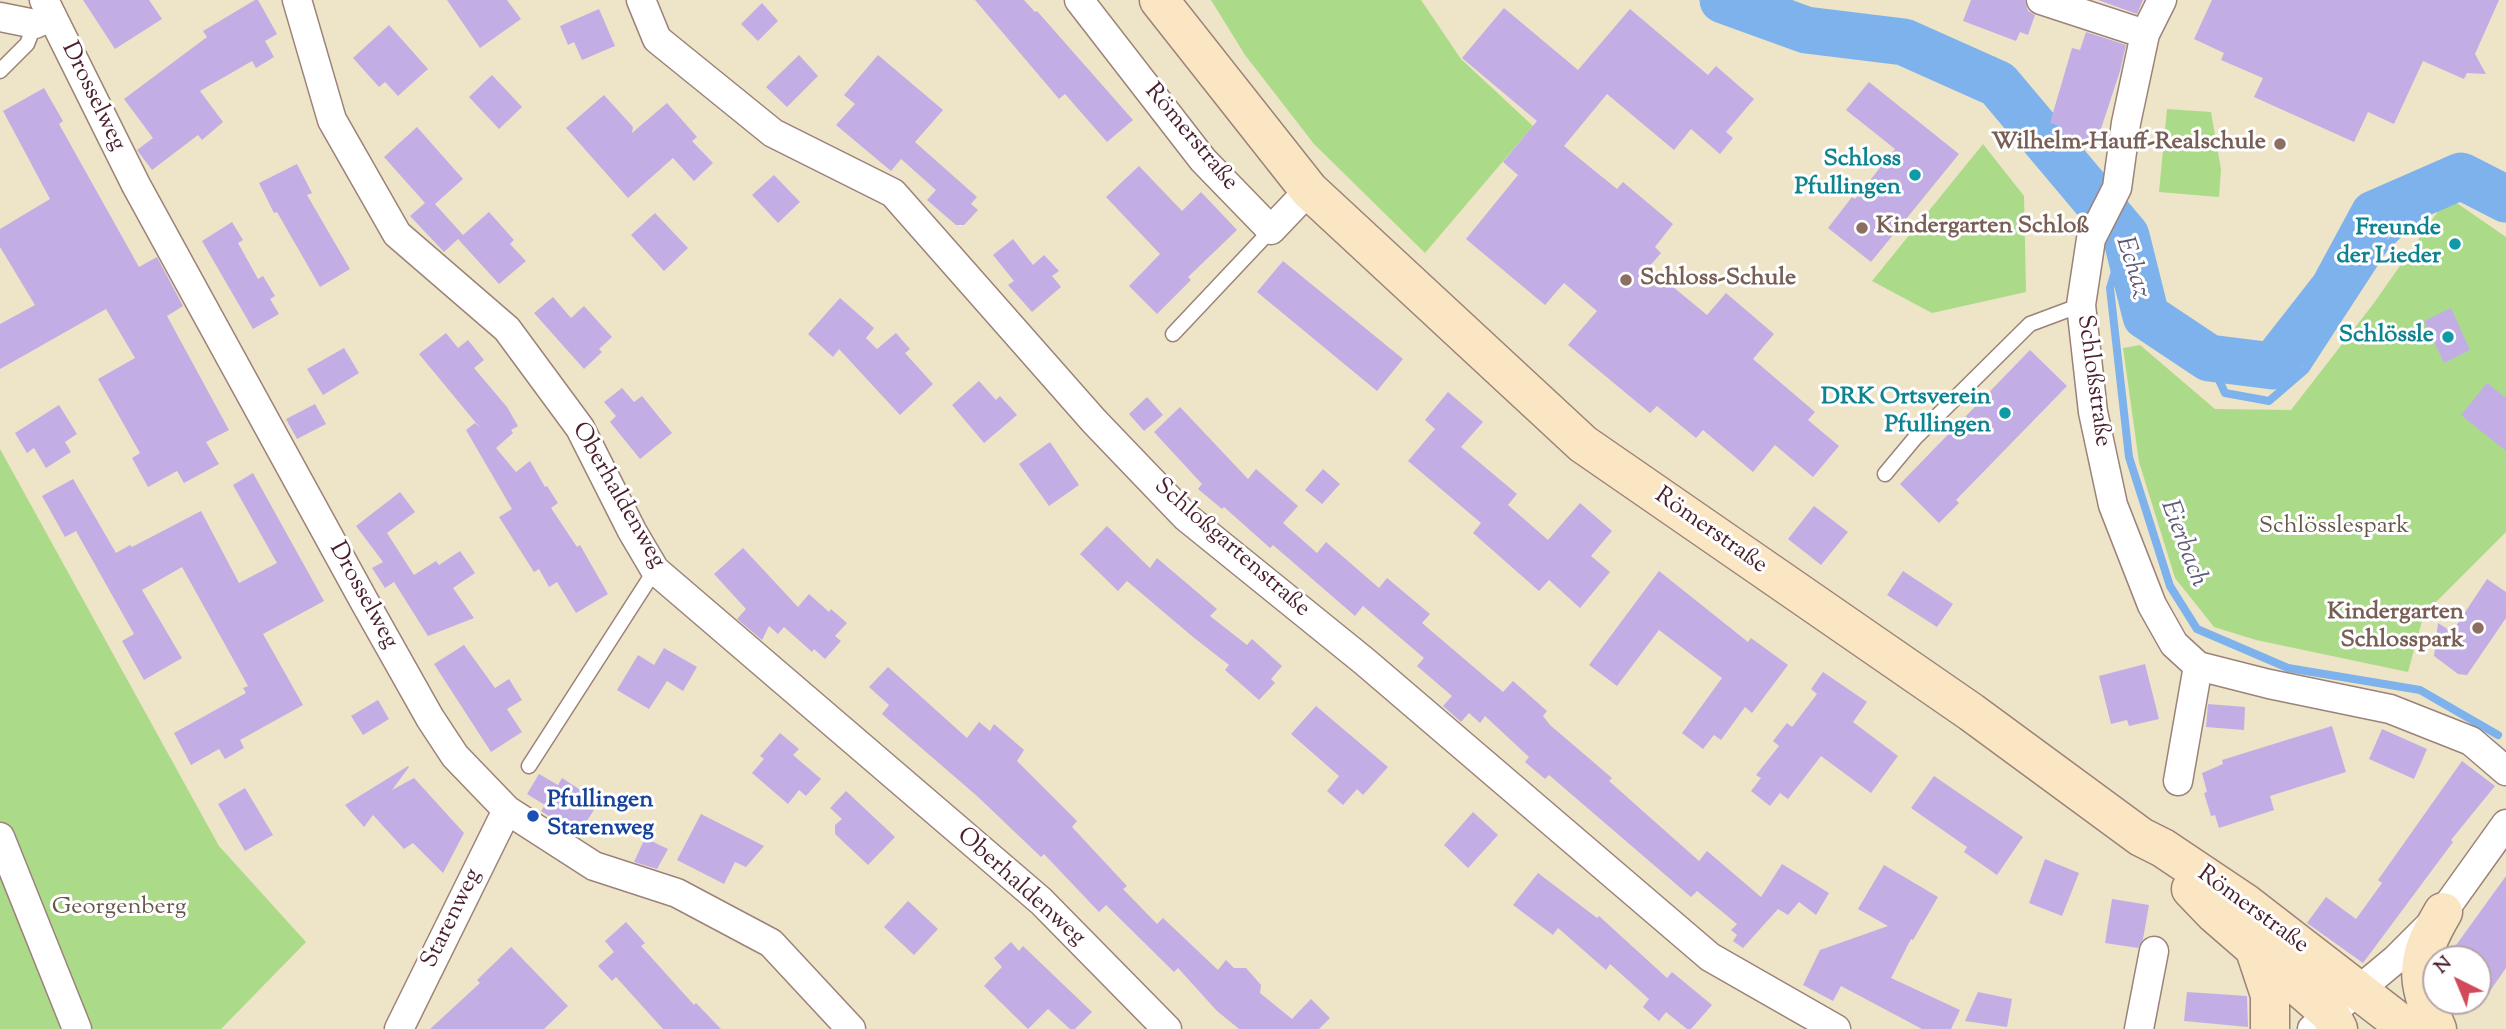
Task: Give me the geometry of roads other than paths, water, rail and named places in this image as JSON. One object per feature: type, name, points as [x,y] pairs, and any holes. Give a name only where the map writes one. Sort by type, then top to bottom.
[{"type":"main road","name":"Römerstraße","points":[[1159,0],[1309,190],[1583,444],[1971,712],[2141,837],[2163,848],[2245,903],[2334,1016]]},
{"type":"main road","name":"Römerstraße","points":[[2141,837],[2215,914],[2334,1016]]},
{"type":"main road","points":[[2437,1029],[2424,1001],[2421,962],[2426,940],[2443,912]]},
{"type":"main road","points":[[2254,947],[2270,995],[2270,1029]]},
{"type":"main road","points":[[2334,1016],[2408,1029]]},
{"type":"street","name":"Oberhaldenweg","points":[[297,0],[332,120],[397,234],[507,329],[580,428],[632,531],[655,570],[1041,901],[1167,1029]]},
{"type":"street","name":"Schloßgartenstraße","points":[[642,0],[657,39],[773,133],[893,193],[1094,421],[1186,517],[1364,661],[1710,957],[1836,1029]]},
{"type":"street","name":"Römerstraße","points":[[1079,0],[1203,160],[1271,230]]},
{"type":"street","points":[[2041,0],[2145,34]]},
{"type":"street","name":"Schloßstraße","points":[[2162,0],[2145,34],[2126,123],[2117,188],[2091,239],[2081,305],[2093,412],[2113,505],[2151,605],[2174,644],[2198,666],[2390,709],[2471,741],[2506,771]]},
{"type":"street","points":[[0,17],[44,13]]},
{"type":"street","name":"Drosselweg","points":[[44,13],[136,186],[423,706],[455,756],[507,810],[594,866],[677,893],[771,943],[851,1029]]},
{"type":"street","points":[[1271,230],[1309,190]]},
{"type":"street","points":[[2178,781],[2198,666]]},
{"type":"street","name":"Starenweg","points":[[399,1029],[507,810]]},
{"type":"street","points":[[2334,1016],[2443,912],[2506,824]]},
{"type":"street","points":[[0,836],[77,1029]]},
{"type":"street","points":[[2139,1029],[2154,951]]},
{"type":"lane","points":[[0,71],[27,44],[44,13]]},
{"type":"lane","points":[[1173,334],[1271,230]]},
{"type":"lane","points":[[1885,474],[1915,438],[2030,324],[2081,305]]},
{"type":"lane","points":[[529,766],[655,570]]},
{"type":"waterway","name":"Echaz","points":[[1723,0],[1806,30],[1904,42],[1998,84],[2126,236],[2146,316],[2209,358],[2273,366],[2334,288],[2374,214],[2461,176],[2506,199]]},
{"type":"waterway","points":[[2209,358],[2225,393],[2269,401],[2305,370],[2385,247],[2461,176]]},
{"type":"waterway","name":"Eierbach","points":[[2126,236],[2110,288],[2129,457],[2170,586],[2197,629],[2288,668],[2420,690],[2498,735]]},
{"type":"place","name":"Wilhelm-Hauff-Realschule","points":[[2280,144]]},
{"type":"place","name":"Schloss Pfullingen","points":[[1915,175]]},
{"type":"place","name":"Kindergarten Schloß","points":[[1862,228]]},
{"type":"place","name":"Freunde der Lieder","points":[[2455,244]]},
{"type":"place","name":"Schloss-Schule","points":[[1626,280]]},
{"type":"place","name":"Schlössle","points":[[2448,337]]},
{"type":"place","name":"DRK Ortsverein Pfullingen","points":[[2005,413]]},
{"type":"place","name":"Kindergarten Schlosspark","points":[[2478,628]]},
{"type":"place","name":"Pfullingen Starenweg","points":[[533,816]]},
{"type":"park label","name":"Schlösslespark","points":[[2334,528]]},
{"type":"park label","name":"Georgenberg","points":[[119,909]]}]
